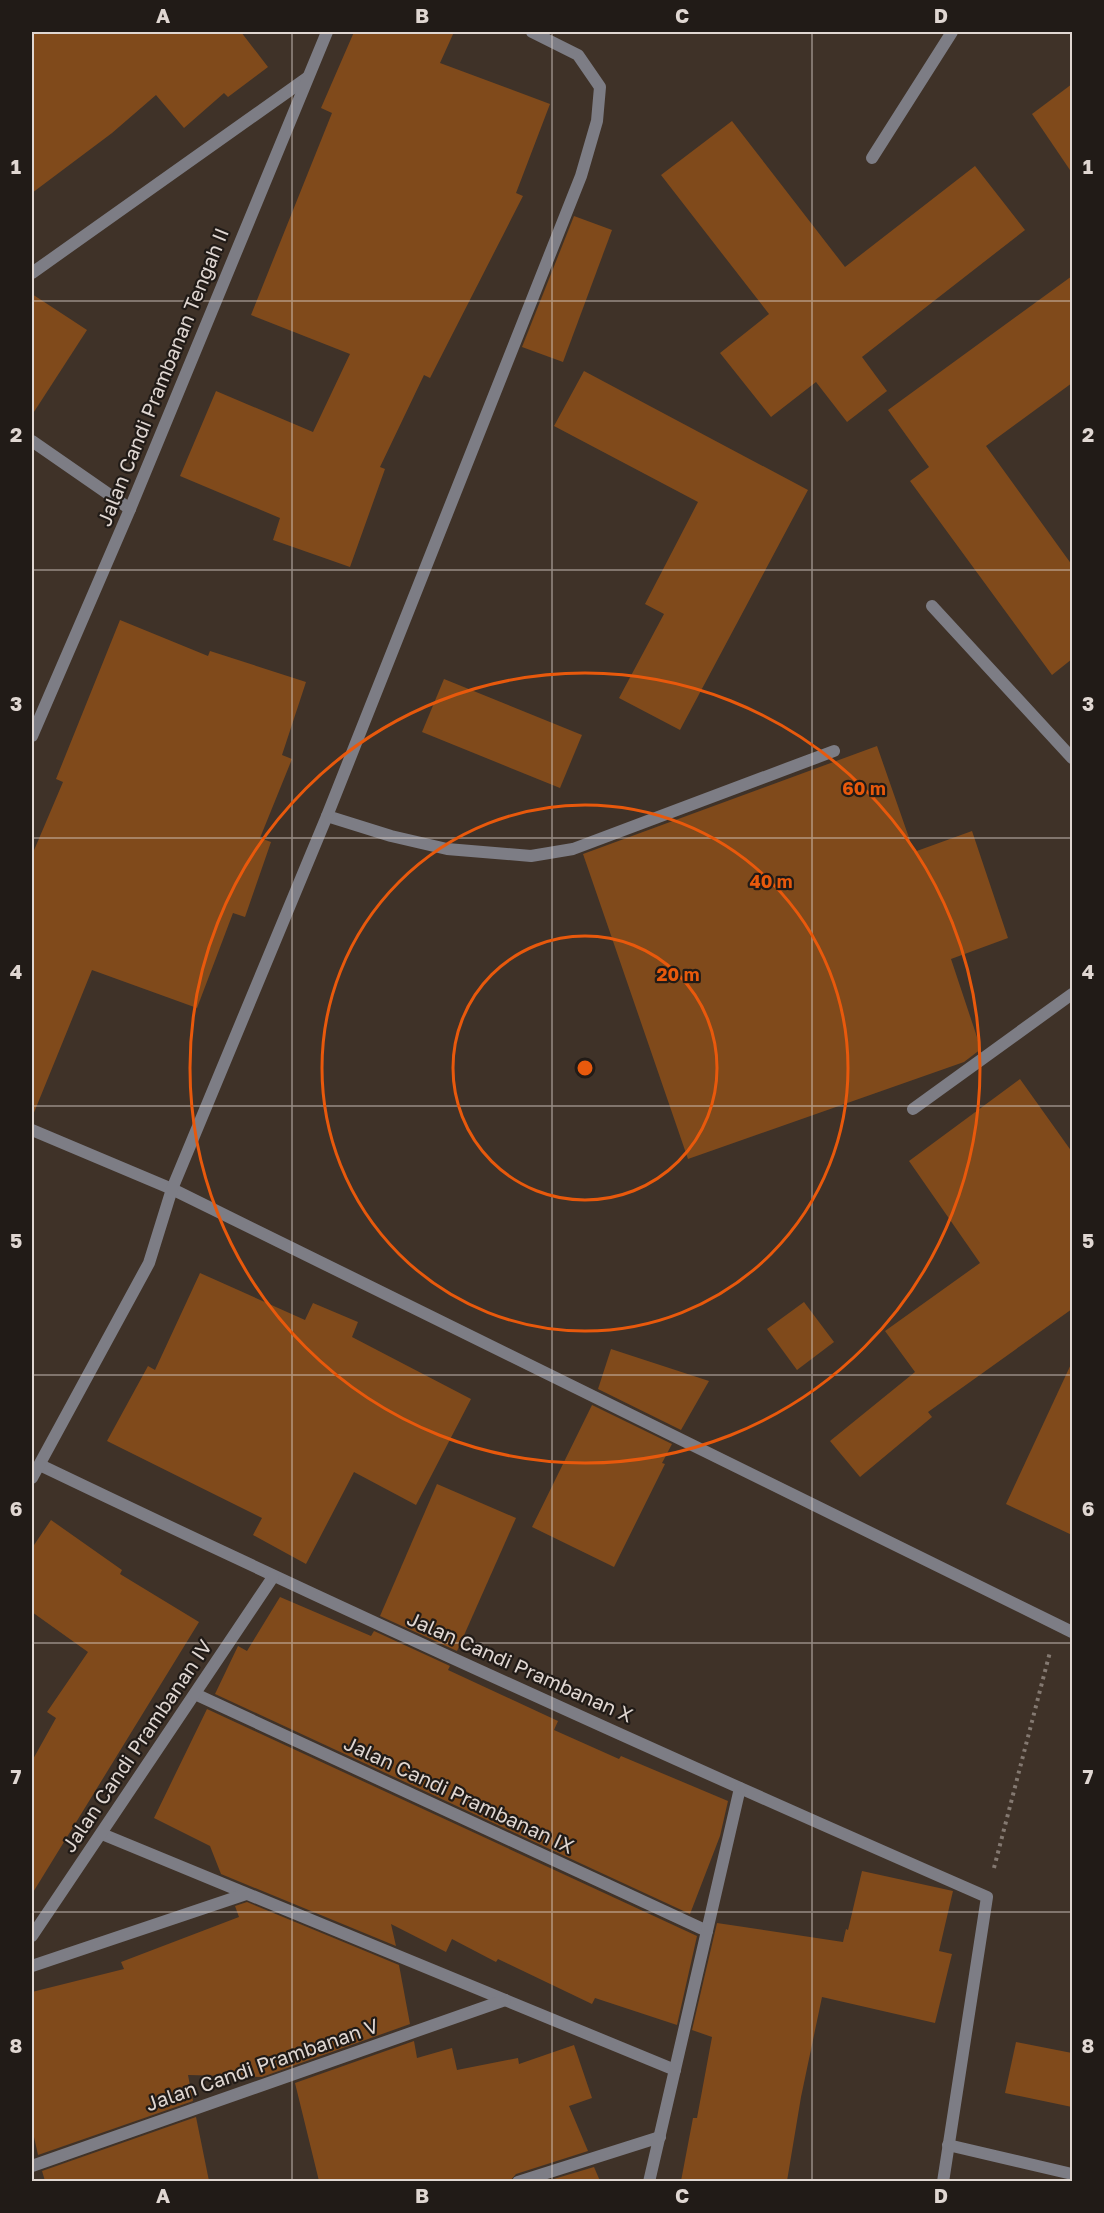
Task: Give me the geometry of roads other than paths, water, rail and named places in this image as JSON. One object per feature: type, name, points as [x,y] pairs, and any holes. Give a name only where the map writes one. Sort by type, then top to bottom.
[{"type":"street","name":"Jalan Candi Prambanan Tengah II","points":[[32,736],[130,509],[327,32]]},
{"type":"street","points":[[32,1478],[149,1263],[172,1189],[327,816],[581,176],[597,121],[600,87],[578,55],[532,32]]},
{"type":"street","points":[[872,158],[952,32]]},
{"type":"street","points":[[32,273],[308,77]]},
{"type":"street","points":[[32,441],[130,509]]},
{"type":"street","points":[[932,606],[1072,758]]},
{"type":"street","points":[[327,816],[391,836],[447,849],[531,856],[573,849],[834,751]]},
{"type":"street","points":[[913,1109],[1072,994]]},
{"type":"street","points":[[32,1130],[172,1189],[1072,1632]]},
{"type":"street","name":"Jalan Candi Prambanan X","points":[[40,1465],[273,1576],[740,1788],[987,1897],[948,2145]]},
{"type":"street","name":"Jalan Candi Prambanan IV","points":[[32,1936],[273,1576]]},
{"type":"street","name":"Jalan Candi Prambanan IX","points":[[195,1694],[707,1931]]},
{"type":"street","points":[[649,2181],[740,1788]]},
{"type":"street","points":[[102,1834],[675,2070]]},
{"type":"street","points":[[32,1966],[246,1894]]},
{"type":"street","name":"Jalan Candi Prambanan V","points":[[32,2166],[506,2000]]},
{"type":"street","points":[[518,2181],[660,2137]]},
{"type":"street","points":[[943,2181],[948,2145],[1072,2174]]}]
